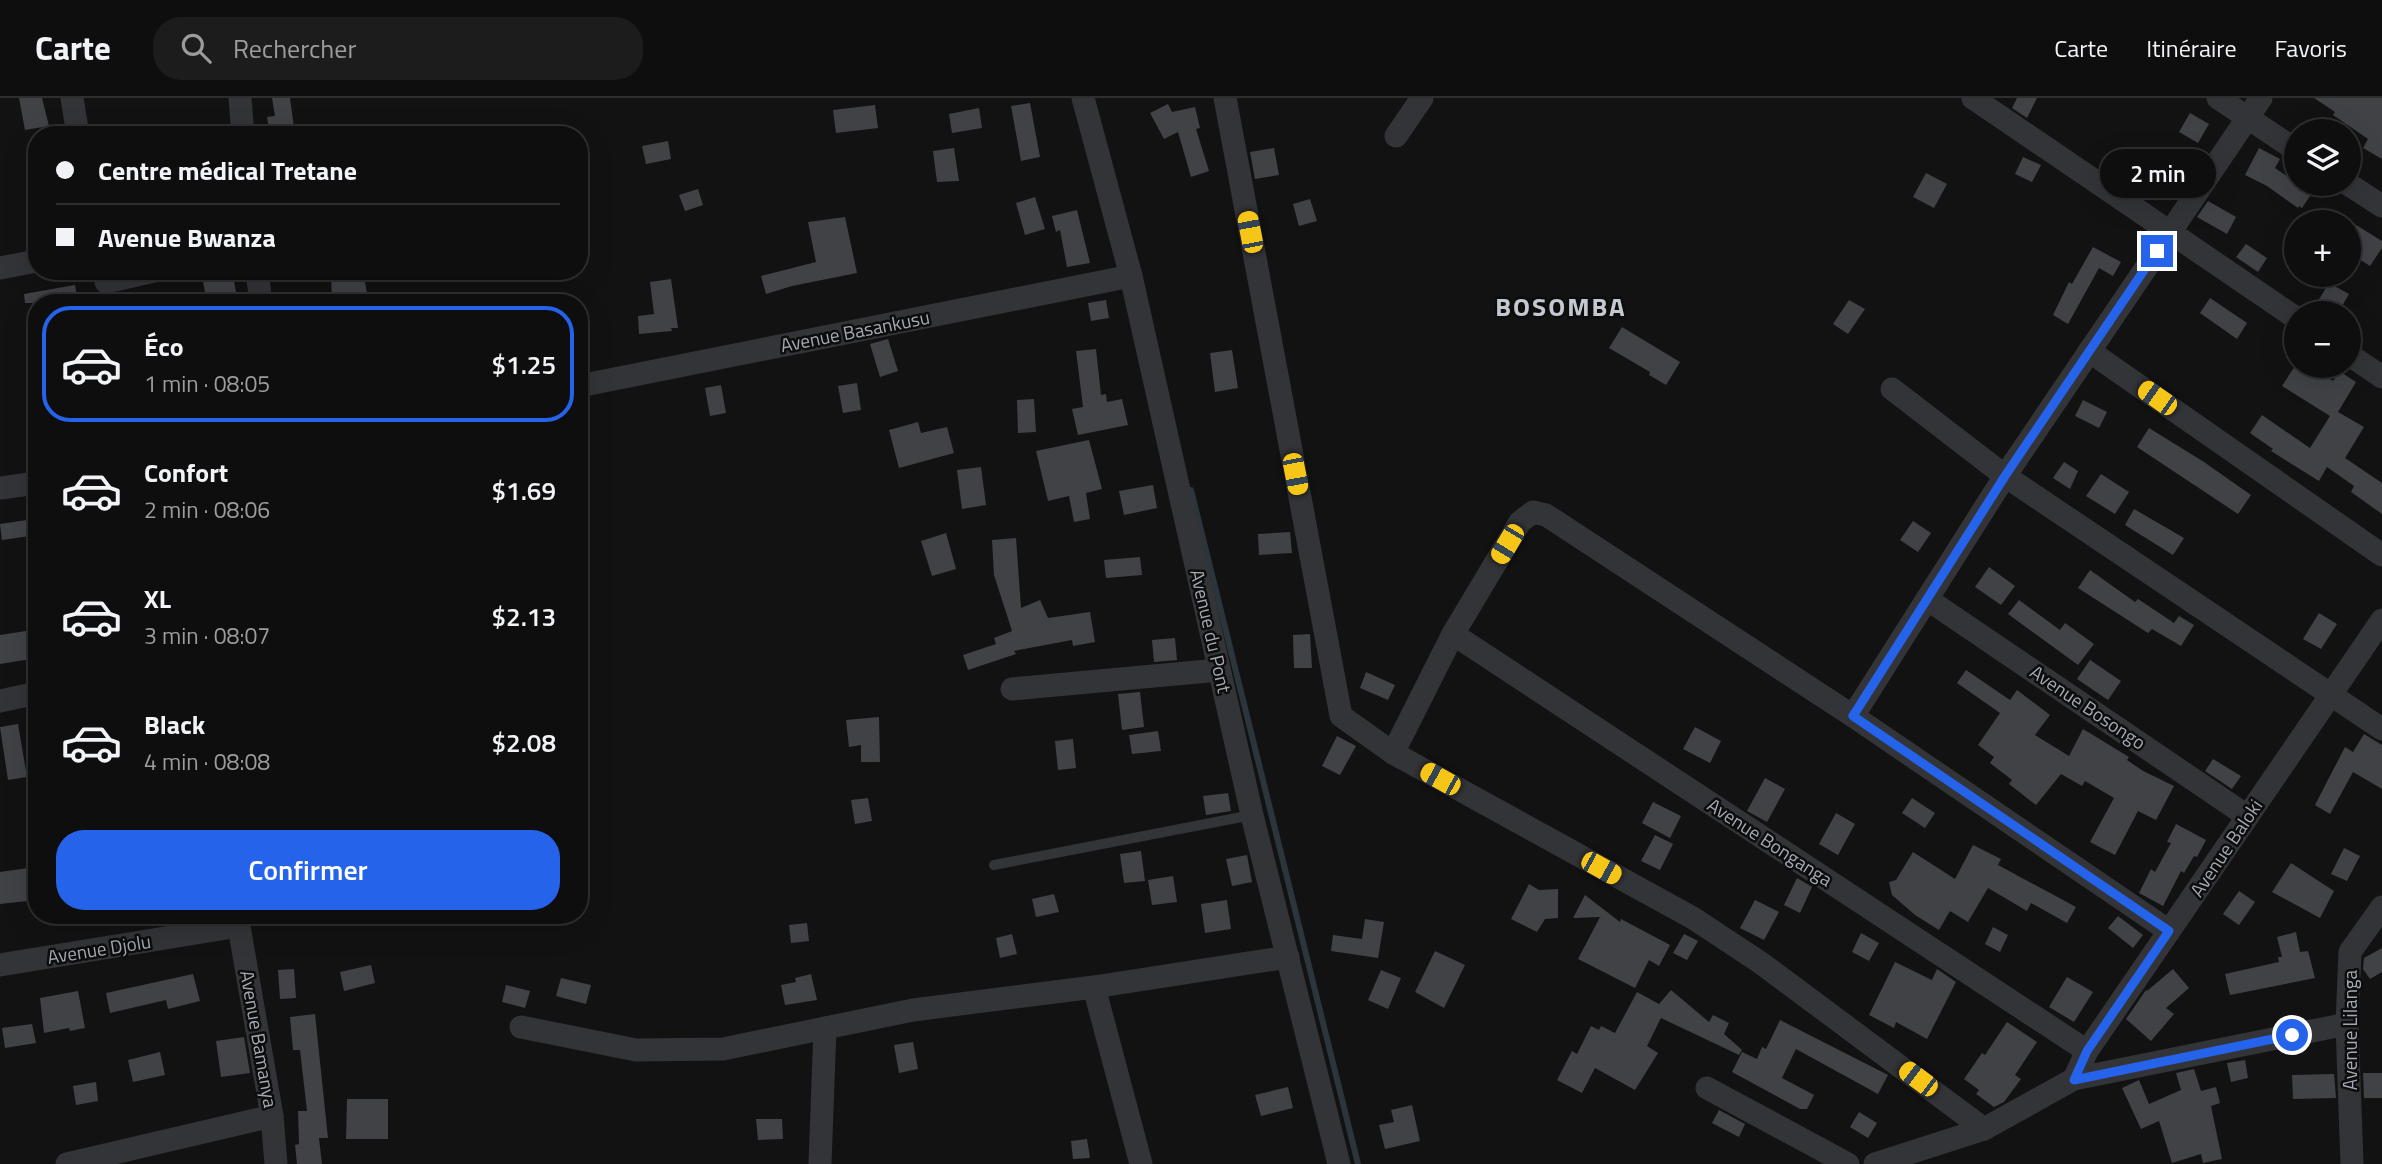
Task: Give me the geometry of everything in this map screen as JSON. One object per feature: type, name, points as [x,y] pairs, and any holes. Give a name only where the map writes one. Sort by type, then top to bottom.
[{"type":"street","points":[[72,98],[77,126]]},
{"type":"street","points":[[240,98],[242,126]]},
{"type":"street","name":"Avenue du Pont","points":[[1083,98],[1131,276],[1252,815],[1339,1164]]},
{"type":"street","points":[[1225,98],[1341,716],[1393,753],[1693,918],[1761,963],[1984,1129]]},
{"type":"street","points":[[1396,136],[1422,98]]},
{"type":"street","points":[[1973,98],[2284,310]]},
{"type":"street","points":[[2218,98],[2284,142]]},
{"type":"street","points":[[1853,716],[2005,476],[2261,98]]},
{"type":"street","points":[[2361,192],[2382,206]]},
{"type":"street","points":[[0,268],[28,263]]},
{"type":"street","name":"Avenue Basankusu","points":[[588,384],[1131,276]]},
{"type":"street","points":[[107,285],[124,280]]},
{"type":"street","points":[[2089,351],[2382,555]]},
{"type":"street","points":[[2361,363],[2382,377]]},
{"type":"street","points":[[1892,389],[2005,476],[2382,729]]},
{"type":"street","points":[[0,488],[28,484]]},
{"type":"street","points":[[1393,753],[1453,634],[1520,522],[1533,512],[1546,515],[1853,716],[2169,931]]},
{"type":"street","name":"Avenue Bosongo","points":[[1927,600],[2247,816]]},
{"type":"street","name":"Avenue Baloki","points":[[2074,1080],[2087,1051],[2382,620]]},
{"type":"street","name":"Avenue Bonganga","points":[[1453,634],[2087,1051]]},
{"type":"street","points":[[1012,689],[1219,670]]},
{"type":"street","points":[[0,701],[28,695]]},
{"type":"street","name":"Avenue Lilanga","points":[[2352,1164],[2347,1024],[2350,953],[2382,907]]},
{"type":"street","name":"Avenue Djolu","points":[[0,965],[222,924]]},
{"type":"street","name":"Avenue Bamanya","points":[[239,924],[272,1116],[276,1164]]},
{"type":"street","points":[[521,1027],[636,1050],[723,1049],[912,1010],[1094,987],[1288,957]]},
{"type":"street","points":[[1094,987],[1141,1164]]},
{"type":"street","points":[[1875,1164],[1984,1129],[2074,1080],[2347,1024]]},
{"type":"street","points":[[820,1164],[825,1028]]},
{"type":"street","points":[[1707,1088],[1848,1164]]},
{"type":"street","points":[[67,1164],[272,1116]]},
{"type":"lane","points":[[993,865],[1252,815]]},
{"type":"building","points":[[19,98],[42,98],[49,126],[28,126],[25,130]]},
{"type":"building","points":[[272,98],[290,98],[294,126],[268,126],[267,117],[275,116]]},
{"type":"building","points":[[2017,98],[2037,98],[2027,118],[2012,108]]},
{"type":"building","points":[[2314,98],[2382,98],[2382,159],[2363,148],[2368,139],[2361,134],[2361,119],[2339,119],[2333,115],[2335,112]]},
{"type":"building","points":[[1030,103],[1040,157],[1021,161],[1011,106]]},
{"type":"building","points":[[1168,104],[1172,112],[1195,107],[1200,128],[1196,129],[1209,171],[1191,177],[1178,132],[1164,139],[1150,113]]},
{"type":"building","points":[[875,105],[878,128],[836,133],[833,110]]},
{"type":"building","points":[[979,108],[982,128],[952,133],[949,114]]},
{"type":"building","points":[[2190,113],[2209,124],[2198,143],[2179,132]]},
{"type":"building","points":[[668,141],[671,159],[646,164],[642,146]]},
{"type":"building","points":[[954,148],[959,181],[937,182],[933,151]]},
{"type":"building","points":[[1274,148],[1279,175],[1255,179],[1250,152]]},
{"type":"building","points":[[2259,148],[2280,159],[2275,168],[2284,174],[2284,196],[2310,196],[2302,208],[2298,208],[2267,186],[2245,175]]},
{"type":"building","points":[[2023,157],[2041,165],[2032,182],[2015,174]]},
{"type":"building","points":[[2162,162],[2184,176],[2173,194],[2150,179]]},
{"type":"building","points":[[1926,173],[1947,184],[1934,208],[1913,197]]},
{"type":"building","points":[[698,189],[703,205],[685,211],[679,195]]},
{"type":"building","points":[[1035,197],[1045,229],[1025,235],[1016,203]]},
{"type":"building","points":[[1310,199],[1317,221],[1299,226],[1293,204]]},
{"type":"building","points":[[2208,201],[2236,217],[2227,234],[2197,217]]},
{"type":"building","points":[[1077,210],[1090,263],[1067,267],[1060,230],[1056,232],[1052,216]]},
{"type":"building","points":[[845,217],[857,273],[766,294],[761,276],[816,262],[808,222]]},
{"type":"building","points":[[2361,228],[2382,241],[2382,248],[2370,266],[2361,260]]},
{"type":"building","points":[[2246,244],[2267,258],[2258,272],[2236,257]]},
{"type":"building","points":[[2093,247],[2121,262],[2113,276],[2099,268],[2068,324],[2053,315],[2069,282],[2072,284]]},
{"type":"building","points":[[671,279],[678,328],[639,334],[638,316],[654,314],[650,282]]},
{"type":"building","points":[[203,280],[234,280],[236,292],[205,294]]},
{"type":"building","points":[[331,280],[365,280],[367,294],[332,294]]},
{"type":"building","points":[[75,285],[76,294],[28,294],[28,303],[25,303],[24,294]]},
{"type":"building","points":[[2327,287],[2336,287],[2349,294],[2345,301],[2318,301]]},
{"type":"building","points":[[2210,298],[2247,323],[2237,339],[2200,313]]},
{"type":"building","points":[[1106,300],[1109,318],[1091,321],[1088,303]]},
{"type":"building","points":[[1849,300],[1865,309],[1848,334],[1833,324]]},
{"type":"building","points":[[1622,327],[1680,362],[1666,385],[1649,375],[1650,372],[1609,348]]},
{"type":"building","points":[[888,339],[898,371],[880,377],[870,344]]},
{"type":"building","points":[[1096,349],[1101,395],[1106,394],[1107,402],[1122,399],[1128,425],[1078,435],[1072,409],[1083,407],[1076,351]]},
{"type":"building","points":[[1232,350],[1238,388],[1215,392],[1210,353]]},
{"type":"building","points":[[2287,378],[2328,378],[2333,381],[2335,378],[2350,378],[2356,382],[2338,412],[2364,427],[2345,458],[2382,483],[2382,514],[2351,492],[2354,486],[2327,467],[2319,481],[2271,451],[2273,449],[2250,433],[2262,415],[2310,448],[2330,416],[2282,386]]},
{"type":"building","points":[[857,383],[861,410],[843,413],[838,386]]},
{"type":"building","points":[[721,385],[726,413],[710,416],[705,388]]},
{"type":"building","points":[[1034,399],[1036,432],[1018,433],[1017,400]]},
{"type":"building","points":[[2083,400],[2107,412],[2099,428],[2075,416]]},
{"type":"building","points":[[918,422],[921,433],[947,427],[954,453],[899,468],[889,430]]},
{"type":"building","points":[[2149,428],[2251,495],[2238,514],[2137,447]]},
{"type":"building","points":[[1089,440],[1102,489],[1086,493],[1090,519],[1074,522],[1069,496],[1048,501],[1036,451]]},
{"type":"building","points":[[2064,462],[2078,471],[2070,489],[2053,478]]},
{"type":"building","points":[[981,467],[986,505],[962,509],[957,470]]},
{"type":"building","points":[[2101,474],[2129,492],[2115,514],[2086,496]]},
{"type":"building","points":[[1153,485],[1157,508],[1124,515],[1119,491]]},
{"type":"building","points":[[2134,509],[2184,538],[2173,555],[2125,525]]},
{"type":"building","points":[[28,520],[28,536],[2,540],[0,524]]},
{"type":"building","points":[[1913,521],[1931,533],[1918,552],[1900,540]]},
{"type":"building","points":[[1290,532],[1292,553],[1259,555],[1258,534]]},
{"type":"building","points":[[946,533],[956,569],[932,576],[921,541]]},
{"type":"building","points":[[1016,538],[1021,608],[1040,600],[1048,618],[1090,612],[1095,642],[1073,646],[1072,640],[1014,651],[1016,654],[968,670],[963,655],[996,644],[994,638],[1012,631],[994,575],[992,540]]},
{"type":"building","points":[[1140,557],[1142,575],[1106,578],[1104,560]]},
{"type":"building","points":[[1989,567],[2015,586],[2001,605],[1975,587]]},
{"type":"building","points":[[2090,570],[2135,602],[2138,599],[2174,623],[2179,616],[2194,625],[2181,646],[2152,629],[2148,633],[2078,588]]},
{"type":"building","points":[[2019,600],[2060,630],[2065,623],[2094,644],[2078,665],[2008,614]]},
{"type":"building","points":[[2319,613],[2337,624],[2321,649],[2303,639]]},
{"type":"building","points":[[26,631],[28,659],[0,664],[0,635]]},
{"type":"building","points":[[1310,634],[1312,668],[1294,668],[1293,635]]},
{"type":"building","points":[[1175,638],[1177,660],[1154,662],[1152,640]]},
{"type":"building","points":[[2090,660],[2121,681],[2108,700],[2077,679]]},
{"type":"building","points":[[1966,670],[2010,700],[2017,690],[2050,715],[2035,735],[2069,756],[2083,729],[2129,757],[2127,760],[2143,771],[2174,786],[2156,820],[2138,811],[2115,855],[2090,842],[2114,798],[2085,781],[2082,786],[2061,774],[2036,805],[2009,784],[2012,780],[1990,763],[1994,757],[1978,745],[2000,713],[1957,683]]},
{"type":"building","points":[[1366,672],[1395,685],[1388,700],[1360,688]]},
{"type":"building","points":[[1140,692],[1144,727],[1122,730],[1118,694]]},
{"type":"building","points":[[879,717],[880,762],[861,762],[861,745],[849,747],[846,720]]},
{"type":"building","points":[[18,724],[27,777],[8,780],[0,727]]},
{"type":"building","points":[[1695,727],[1721,741],[1710,763],[1683,749]]},
{"type":"building","points":[[1158,731],[1161,751],[1132,754],[1129,735]]},
{"type":"building","points":[[2364,734],[2382,745],[2382,789],[2353,772],[2330,814],[2315,805],[2345,747],[2353,752]]},
{"type":"building","points":[[1337,736],[1356,746],[1340,775],[1322,766]]},
{"type":"building","points":[[1073,739],[1076,768],[1058,770],[1055,741]]},
{"type":"building","points":[[2213,759],[2241,776],[2232,789],[2205,771]]},
{"type":"building","points":[[1765,778],[1785,789],[1767,822],[1747,811]]},
{"type":"building","points":[[1228,793],[1231,811],[1206,815],[1203,796]]},
{"type":"building","points":[[868,798],[872,821],[855,824],[851,800]]},
{"type":"building","points":[[1912,798],[1935,813],[1925,828],[1902,813]]},
{"type":"building","points":[[1653,802],[1681,816],[1670,838],[1642,823]]},
{"type":"building","points":[[1836,813],[1855,824],[1838,855],[1819,844]]},
{"type":"building","points":[[2176,824],[2206,840],[2197,857],[2194,856],[2184,873],[2181,871],[2163,906],[2139,893],[2151,869],[2155,872],[2171,843],[2167,842]]},
{"type":"building","points":[[1655,835],[1673,844],[1660,870],[1641,861]]},
{"type":"building","points":[[1973,845],[2001,859],[1998,865],[2076,907],[2067,923],[2031,903],[2027,911],[1988,888],[1968,922],[1950,911],[1939,930],[1915,915],[1892,895],[1889,882],[1896,880],[1913,852],[1955,879]]},
{"type":"building","points":[[2344,848],[2360,856],[2347,881],[2331,874]]},
{"type":"building","points":[[1141,851],[1145,881],[1124,883],[1120,854]]},
{"type":"building","points":[[1247,855],[1252,882],[1232,886],[1226,859]]},
{"type":"building","points":[[2291,863],[2334,891],[2320,918],[2272,892]]},
{"type":"building","points":[[28,868],[28,901],[0,904],[0,872]]},
{"type":"building","points":[[1173,876],[1177,902],[1152,905],[1148,880]]},
{"type":"building","points":[[1797,878],[1812,887],[1800,913],[1784,905]]},
{"type":"building","points":[[1529,884],[1539,890],[1558,889],[1558,918],[1545,919],[1537,932],[1511,919]]},
{"type":"building","points":[[2239,891],[2255,902],[2239,925],[2223,914]]},
{"type":"building","points":[[1054,894],[1059,912],[1036,917],[1032,899]]},
{"type":"building","points":[[1585,895],[1620,922],[1621,919],[1670,945],[1659,966],[1649,960],[1635,988],[1578,959],[1600,917],[1573,918]]},
{"type":"building","points":[[1227,900],[1231,929],[1205,933],[1201,904]]},
{"type":"building","points":[[1755,900],[1779,912],[1764,940],[1740,928]]},
{"type":"building","points":[[2118,916],[2143,935],[2133,948],[2108,928]]},
{"type":"building","points":[[1365,919],[1384,922],[1378,958],[1331,951],[1333,935],[1362,939]]},
{"type":"building","points":[[807,923],[809,941],[791,943],[789,925]]},
{"type":"building","points":[[1993,927],[2008,935],[2000,952],[1985,944]]},
{"type":"building","points":[[2296,932],[2300,952],[2308,951],[2315,978],[2230,995],[2225,974],[2279,962],[2278,957],[2282,957],[2277,937]]},
{"type":"building","points":[[1861,933],[1879,943],[1869,961],[1852,952]]},
{"type":"building","points":[[1012,934],[1017,954],[1000,958],[996,938]]},
{"type":"building","points":[[1684,934],[1698,941],[1687,960],[1673,953]]},
{"type":"building","points":[[2382,948],[2382,972],[2370,979],[2363,969],[2364,958]]},
{"type":"building","points":[[1435,951],[1465,965],[1444,1008],[1415,992]]},
{"type":"building","points":[[1895,962],[1932,980],[1937,969],[1956,982],[1927,1039],[1896,1022],[1894,1028],[1869,1015]]},
{"type":"building","points":[[371,965],[375,983],[344,991],[340,972]]},
{"type":"building","points":[[294,969],[296,998],[280,999],[278,970]]},
{"type":"building","points":[[2173,969],[2189,988],[2166,1008],[2174,1014],[2151,1041],[2126,1019],[2146,990]]},
{"type":"building","points":[[1381,970],[1401,978],[1388,1009],[1368,1000]]},
{"type":"building","points":[[193,974],[200,1001],[168,1009],[166,1000],[110,1013],[106,993]]},
{"type":"building","points":[[811,974],[817,1000],[785,1005],[781,985],[796,982],[795,978]]},
{"type":"building","points":[[2067,977],[2093,992],[2074,1022],[2049,1007]]},
{"type":"building","points":[[561,978],[591,985],[586,1004],[556,996]]},
{"type":"building","points":[[506,985],[530,991],[525,1008],[502,1002]]},
{"type":"building","points":[[1671,990],[1709,1022],[1713,1015],[1729,1023],[1724,1034],[1742,1050],[1739,1055],[1661,1018],[1647,1046],[1658,1053],[1635,1090],[1595,1068],[1582,1093],[1557,1080],[1572,1051],[1577,1054],[1591,1026],[1599,1030],[1601,1026],[1615,1033],[1637,992],[1659,1004]]},
{"type":"building","points":[[78,991],[85,1028],[44,1033],[40,998]]},
{"type":"building","points":[[315,1014],[328,1138],[319,1138],[322,1164],[297,1164],[295,1145],[299,1144],[298,1111],[307,1111],[300,1050],[293,1050],[290,1017]]},
{"type":"building","points":[[1780,1020],[1888,1075],[1878,1094],[1796,1049],[1782,1078],[1814,1095],[1807,1109],[1800,1109],[1732,1072],[1742,1052],[1757,1059],[1762,1047],[1766,1049]]},
{"type":"building","points":[[2007,1022],[2037,1042],[2015,1075],[2021,1079],[2004,1102],[1994,1107],[1976,1094],[1979,1090],[1964,1079],[1982,1053],[1985,1055]]},
{"type":"building","points":[[32,1024],[36,1043],[5,1048],[2,1028]]},
{"type":"building","points":[[244,1037],[250,1073],[221,1077],[216,1041]]},
{"type":"building","points":[[913,1042],[918,1069],[899,1073],[894,1045]]},
{"type":"building","points":[[160,1052],[165,1075],[133,1082],[128,1060]]},
{"type":"building","points":[[2245,1060],[2248,1078],[2231,1082],[2227,1063]]},
{"type":"building","points":[[2194,1069],[2201,1091],[2216,1087],[2220,1103],[2211,1106],[2222,1159],[2203,1163],[2201,1154],[2172,1163],[2159,1121],[2141,1129],[2122,1088],[2139,1080],[2149,1104],[2181,1090],[2176,1073]]},
{"type":"building","points":[[2363,1073],[2382,1073],[2382,1098],[2364,1098]]},
{"type":"building","points":[[2334,1074],[2336,1098],[2293,1099],[2292,1075]]},
{"type":"building","points":[[96,1082],[98,1101],[76,1105],[73,1086]]},
{"type":"building","points":[[1288,1087],[1293,1108],[1261,1116],[1255,1095]]},
{"type":"building","points":[[347,1099],[388,1099],[388,1139],[346,1139]]},
{"type":"building","points":[[1412,1105],[1420,1141],[1385,1149],[1379,1125],[1394,1122],[1391,1110]]},
{"type":"building","points":[[1719,1110],[1745,1124],[1739,1137],[1712,1123]]},
{"type":"building","points":[[1859,1112],[1877,1123],[1868,1138],[1850,1127]]},
{"type":"building","points":[[756,1119],[782,1119],[783,1139],[758,1140]]},
{"type":"building","points":[[1087,1139],[1090,1158],[1073,1159],[1071,1141]]},
{"type":"waterway","points":[[1191,490],[1358,1164]]},
{"type":"district","name":"BOSOMBA","points":[[1561,307]]},
{"type":"route","points":[[2157,251],[2005,476],[1853,716],[2169,931],[2087,1051],[2074,1080],[2292,1035]]}]
